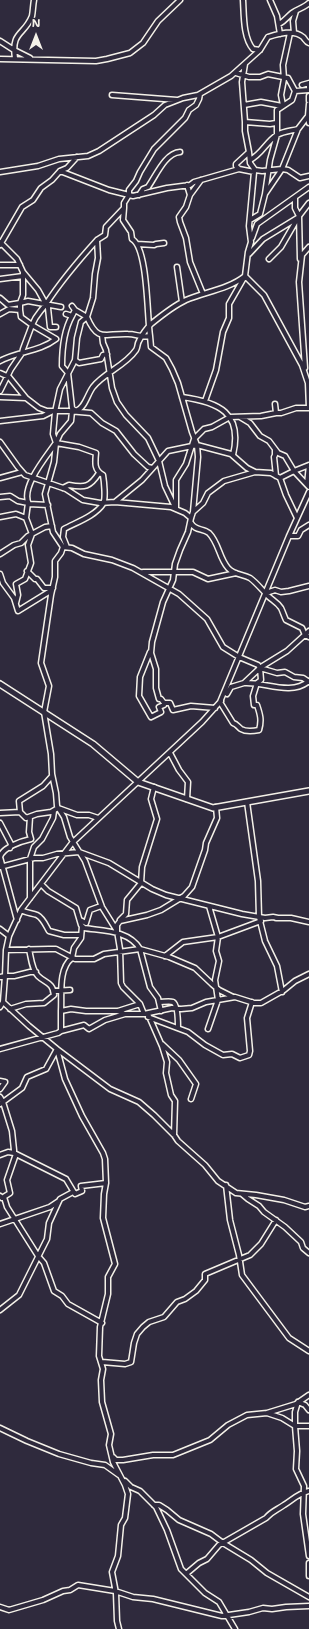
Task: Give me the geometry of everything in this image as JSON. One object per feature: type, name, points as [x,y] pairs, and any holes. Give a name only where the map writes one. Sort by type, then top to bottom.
[{"type":"main road","points":[[0,684],[93,744],[138,782],[213,808],[309,790]]},
{"type":"street","points":[[15,58],[15,37],[25,28],[32,15],[34,0]]},
{"type":"street","points":[[0,58],[96,61],[130,53],[143,43],[158,21],[180,0]]},
{"type":"street","points":[[242,0],[249,45],[253,49],[260,50]]},
{"type":"street","points":[[270,0],[279,24],[280,34]]},
{"type":"street","points":[[279,24],[287,20],[292,13],[298,9],[306,7],[309,3]]},
{"type":"street","points":[[282,106],[281,95],[284,76],[283,64],[292,33],[293,21],[297,11]]},
{"type":"street","points":[[0,172],[38,166],[59,159],[88,156],[99,151],[154,115],[165,105],[200,94],[236,73],[260,50],[268,37],[292,33],[301,35],[309,43]]},
{"type":"street","points":[[0,41],[32,59]]},
{"type":"street","points":[[246,62],[242,82],[245,131],[250,163],[255,171],[249,231],[251,240]]},
{"type":"street","points":[[236,73],[249,76],[268,74],[284,76],[288,78],[295,91],[292,100],[277,110],[277,135],[270,160],[265,194],[260,214],[250,220]]},
{"type":"street","points":[[295,91],[309,90],[309,84],[302,85]]},
{"type":"street","points":[[112,94],[177,100]]},
{"type":"street","points":[[200,94],[196,105],[189,110],[182,122],[154,149],[136,181],[129,190],[129,195],[124,203],[123,220],[131,232],[132,239],[137,244],[146,274],[149,327],[152,348],[166,358],[178,383],[194,439],[197,444],[198,457],[191,523],[175,564],[175,572],[163,602],[150,651],[140,677],[139,696],[151,717],[161,712],[159,707],[164,705],[164,703],[170,702],[173,710],[191,706],[215,708]]},
{"type":"street","points":[[309,96],[309,101]]},
{"type":"street","points":[[244,105],[261,102],[282,106]]},
{"type":"street","points":[[309,104],[309,123]]},
{"type":"street","points":[[265,194],[282,169],[298,128],[308,116]]},
{"type":"street","points":[[245,122],[276,123]]},
{"type":"street","points":[[250,160],[259,155],[265,145],[277,135],[298,128]]},
{"type":"street","points":[[138,195],[143,189],[148,187],[166,160],[176,152],[180,152]]},
{"type":"street","points":[[239,169],[236,164],[249,152]]},
{"type":"street","points":[[0,360],[10,355],[46,346],[56,339],[21,318],[20,302],[22,295],[23,274],[17,259],[0,243],[22,207],[33,200],[41,188],[52,180],[60,171],[67,168],[77,157]]},
{"type":"street","points":[[60,171],[109,190],[129,195],[138,195],[187,185],[239,169],[255,171],[282,169],[288,170],[300,178],[309,176]]},
{"type":"street","points":[[202,180],[190,195],[186,207],[179,217],[186,238],[190,262],[203,294]]},
{"type":"street","points":[[187,185],[190,195]]},
{"type":"street","points":[[205,401],[216,370],[223,332],[229,318],[229,304],[245,276],[247,256],[257,224],[309,187]]},
{"type":"street","points":[[295,198],[295,208],[299,216],[299,244],[301,261]]},
{"type":"street","points":[[269,260],[281,247],[299,216],[309,203]]},
{"type":"street","points":[[0,391],[22,353],[36,314],[45,305],[64,278],[97,240],[105,235],[106,227],[124,208]]},
{"type":"street","points":[[247,256],[263,239],[299,216]]},
{"type":"street","points":[[0,1007],[3,1002],[2,976],[9,936],[21,910],[73,842],[170,753],[215,708],[231,687],[244,683],[286,688],[304,685],[309,681],[303,678],[294,677],[285,672],[277,673],[260,668],[255,664],[239,657],[221,646],[212,626],[204,615],[176,592],[153,580],[142,572],[117,561],[65,547],[53,532],[46,492],[54,462],[56,443],[53,434],[54,412],[60,389],[75,360],[81,322],[87,317],[93,298],[98,258],[97,240]]},
{"type":"street","points":[[137,244],[154,245],[164,243]]},
{"type":"street","points":[[304,371],[299,282],[302,255],[309,247]]},
{"type":"street","points":[[0,265],[20,265]]},
{"type":"street","points":[[177,266],[182,302]]},
{"type":"street","points":[[23,274],[38,290],[48,308],[50,327],[56,327]]},
{"type":"street","points":[[0,279],[23,274]]},
{"type":"street","points":[[74,411],[79,410],[85,403],[86,396],[93,387],[123,364],[136,350],[138,342],[149,327],[164,314],[182,302],[237,282],[245,276]]},
{"type":"street","points":[[182,397],[205,401],[216,405],[230,416],[240,417],[261,416],[281,413],[296,408],[309,408],[308,383],[304,371],[264,295],[245,276]]},
{"type":"street","points":[[0,298],[8,305],[28,301],[61,307]]},
{"type":"street","points":[[72,306],[87,317],[93,330],[102,335],[131,334],[150,336]]},
{"type":"street","points":[[0,314],[9,309],[20,310]]},
{"type":"street","points":[[16,603],[18,595],[16,584],[24,579],[32,561],[28,545],[32,534],[26,518],[28,503],[27,491],[63,430],[71,421],[74,411],[72,408],[68,373],[62,366],[62,354],[66,332],[76,310]]},
{"type":"street","points":[[66,314],[72,316]]},
{"type":"street","points":[[102,335],[107,354],[112,388],[117,402],[126,415],[148,438],[159,461],[165,486],[176,508]]},
{"type":"street","points":[[75,360],[79,363],[96,361],[101,359],[103,355],[107,354]]},
{"type":"street","points":[[0,373],[8,377],[26,398],[39,408],[54,412]]},
{"type":"street","points":[[0,397],[26,398]]},
{"type":"street","points":[[275,404],[276,413]]},
{"type":"street","points":[[0,421],[43,416],[54,412],[74,411],[91,413],[102,424],[113,429],[134,454],[148,467],[152,468]]},
{"type":"street","points":[[176,508],[176,480],[186,464],[194,439],[204,429],[212,427],[230,416]]},
{"type":"street","points":[[230,416],[235,432],[236,446],[233,455]]},
{"type":"street","points":[[240,417],[250,423],[260,436],[269,442],[275,450],[285,456],[294,471],[308,485]]},
{"type":"street","points":[[0,442],[22,472],[49,484],[63,488],[83,500],[176,508],[191,518]]},
{"type":"street","points":[[30,899],[30,859],[34,848],[42,839],[56,809],[51,754],[44,712],[49,686],[41,663],[55,577],[56,561],[65,547],[63,537],[64,529],[97,512],[104,503],[105,484],[103,475],[99,473],[95,467],[96,453],[79,447],[56,443]]},
{"type":"street","points":[[115,502],[142,480],[168,451],[191,447],[197,444],[222,450],[233,455],[254,472]]},
{"type":"street","points":[[275,450],[274,457],[278,477],[297,518]]},
{"type":"street","points":[[278,477],[309,465],[308,485]]},
{"type":"street","points":[[0,478],[22,472]]},
{"type":"street","points":[[193,512],[203,503],[208,493],[224,481],[254,472],[271,473],[278,477]]},
{"type":"street","points":[[63,488],[69,484],[82,488],[92,483],[99,473]]},
{"type":"street","points":[[220,702],[289,536],[309,492]]},
{"type":"street","points":[[0,497],[10,496],[18,501],[33,505],[48,506]]},
{"type":"street","points":[[295,512],[297,518]]},
{"type":"street","points":[[0,517],[16,514],[26,518]]},
{"type":"street","points":[[191,523],[193,527],[206,531],[210,534],[216,544],[220,557],[231,571],[251,579],[281,608],[286,620],[302,628],[307,636]]},
{"type":"street","points":[[289,536],[298,536],[300,530],[309,525]]},
{"type":"street","points":[[0,554],[14,545],[21,543],[25,538],[45,527],[52,526]]},
{"type":"street","points":[[27,571],[35,579],[38,578],[44,588],[52,590]]},
{"type":"street","points":[[142,572],[196,572],[208,579],[236,573]]},
{"type":"street","points":[[0,574],[3,583],[11,592],[18,611],[52,590]]},
{"type":"street","points":[[266,593],[274,590],[281,592],[289,591],[309,586]]},
{"type":"street","points":[[244,683],[260,668],[307,636],[309,631]]},
{"type":"street","points":[[150,651],[157,674],[157,690],[159,699],[161,699],[164,703]]},
{"type":"street","points":[[220,702],[233,723],[237,724],[242,730],[259,730],[261,713],[257,705],[253,702],[257,684],[261,680],[260,668]]},
{"type":"street","points":[[170,753],[178,770],[188,782],[187,799]]},
{"type":"street","points":[[52,776],[43,786],[19,801],[20,812],[25,818],[56,809],[77,815],[98,818]]},
{"type":"street","points":[[154,787],[151,799],[157,818],[142,867],[141,883],[126,900],[126,914],[117,925],[117,931],[120,951],[121,983],[123,987],[140,1004],[160,1042],[167,1062],[166,1073],[171,1095],[175,1101],[174,1135]]},
{"type":"street","points":[[247,802],[258,881],[260,919],[265,942],[277,966],[282,992]]},
{"type":"street","points":[[120,921],[154,912],[180,898],[192,887],[198,874],[206,843],[217,818],[216,807]]},
{"type":"street","points":[[56,809],[64,817],[70,837],[88,868],[101,906],[117,931],[136,942],[140,949],[150,987],[155,993],[161,1011]]},
{"type":"street","points":[[0,813],[20,812]]},
{"type":"street","points":[[17,920],[1,867],[0,857],[2,853],[10,848],[31,839],[29,832],[30,817]]},
{"type":"street","points":[[0,823],[11,844],[10,848]]},
{"type":"street","points":[[1,867],[30,859],[79,852],[109,862],[141,883],[166,895],[260,919],[291,918],[309,922]]},
{"type":"street","points":[[41,884],[48,891],[74,906],[82,926],[79,942],[74,948],[72,958],[66,963],[63,970],[61,1031]]},
{"type":"street","points":[[80,920],[85,923],[90,910],[101,906]]},
{"type":"street","points":[[208,1029],[218,1000],[215,980],[219,962],[216,951],[218,937],[209,906]]},
{"type":"street","points":[[21,910],[29,914],[37,915],[43,920],[49,931],[64,935],[81,935]]},
{"type":"street","points":[[166,956],[183,942],[218,937],[260,919]]},
{"type":"street","points":[[82,926],[85,928],[98,928],[103,931],[117,931]]},
{"type":"street","points":[[0,929],[9,936]]},
{"type":"street","points":[[10,1009],[26,1004],[44,1004],[53,996],[53,992],[48,982],[39,977],[36,972],[29,949]]},
{"type":"street","points":[[6,950],[56,949],[72,958],[94,959],[104,954],[120,951],[130,952],[140,949],[166,956],[195,968],[216,988],[235,998],[261,1003],[282,992],[295,981],[309,974]]},
{"type":"street","points":[[2,976],[14,976],[36,972]]},
{"type":"street","points":[[53,992],[70,990]]},
{"type":"street","points":[[117,1011],[126,1014],[146,1015],[172,1008],[192,1008],[199,1004],[235,998]]},
{"type":"street","points":[[3,1002],[57,1050],[110,1089],[139,1102],[174,1135],[178,1141],[205,1165],[218,1181],[236,1193],[284,1200],[305,1207],[309,1206]]},
{"type":"street","points":[[159,1002],[173,1002],[177,1009],[178,1028]]},
{"type":"street","points":[[146,1015],[188,1032],[205,1045],[223,1055],[232,1054],[240,1058],[249,1055],[250,1051],[247,1018],[252,1002]]},
{"type":"street","points":[[61,1011],[72,1009],[86,1011],[117,1011],[140,1004]]},
{"type":"street","points":[[0,1049],[84,1025],[87,1028],[92,1028],[105,1020],[126,1014]]},
{"type":"street","points":[[160,1042],[179,1060],[196,1084],[191,1099]]},
{"type":"street","points":[[1,1103],[22,1088],[27,1077],[46,1069],[57,1050]]},
{"type":"street","points":[[57,1050],[65,1079],[82,1116],[105,1159],[106,1183],[103,1218],[115,1264],[108,1277],[108,1294],[103,1309],[100,1354],[103,1369],[101,1380],[102,1402],[111,1434],[109,1445],[112,1457],[125,1485],[128,1497],[125,1518],[121,1525],[118,1556],[112,1572],[115,1591],[116,1621],[119,1629]]},
{"type":"street","points":[[0,1076],[0,1081],[5,1082],[0,1089]]},
{"type":"street","points":[[0,1097],[12,1131],[15,1153],[7,1180],[10,1193],[2,1197],[38,1256],[44,1263],[54,1290],[62,1296],[68,1304],[102,1323]]},
{"type":"street","points":[[0,1155],[4,1153],[15,1153],[66,1179],[72,1192]]},
{"type":"street","points":[[0,1224],[50,1207],[72,1192],[75,1194],[82,1191],[81,1186],[106,1183]]},
{"type":"street","points":[[226,1185],[230,1220],[240,1260],[242,1275],[289,1338],[309,1350]]},
{"type":"street","points":[[242,1194],[259,1206],[264,1212],[276,1220],[301,1242],[303,1248],[309,1253]]},
{"type":"street","points":[[0,1310],[19,1295],[46,1239],[49,1223],[60,1199]]},
{"type":"street","points":[[102,1362],[125,1364],[131,1362],[137,1334],[143,1327],[149,1322],[164,1317],[177,1302],[196,1291],[205,1280],[205,1274],[240,1260],[250,1254],[261,1244],[276,1220]]},
{"type":"street","points":[[303,1248],[309,1248]]},
{"type":"street","points":[[112,1457],[116,1460],[123,1460],[154,1455],[174,1455],[210,1440],[228,1425],[244,1416],[267,1413],[298,1402],[309,1395]]},
{"type":"street","points":[[298,1402],[309,1410]]},
{"type":"street","points":[[298,1402],[295,1412],[297,1451],[296,1469],[303,1483],[303,1520],[309,1556]]},
{"type":"street","points":[[267,1413],[282,1418],[295,1426],[309,1426]]},
{"type":"street","points":[[0,1428],[59,1454],[91,1463],[105,1465],[120,1476],[131,1487],[140,1491],[158,1510],[167,1530],[178,1565],[205,1593],[219,1602],[235,1629]]},
{"type":"street","points":[[186,1574],[199,1563],[207,1559],[214,1549],[266,1518],[271,1511],[284,1506],[303,1493],[309,1491]]},
{"type":"street","points":[[154,1505],[159,1505],[179,1520],[211,1534],[251,1560],[267,1573],[309,1597]]},
{"type":"street","points":[[309,1563],[309,1576]]},
{"type":"street","points":[[0,1607],[9,1610],[43,1600],[63,1591],[70,1590],[78,1585],[115,1591],[133,1597],[154,1599],[216,1615],[228,1616],[263,1608],[272,1609],[309,1606]]}]
